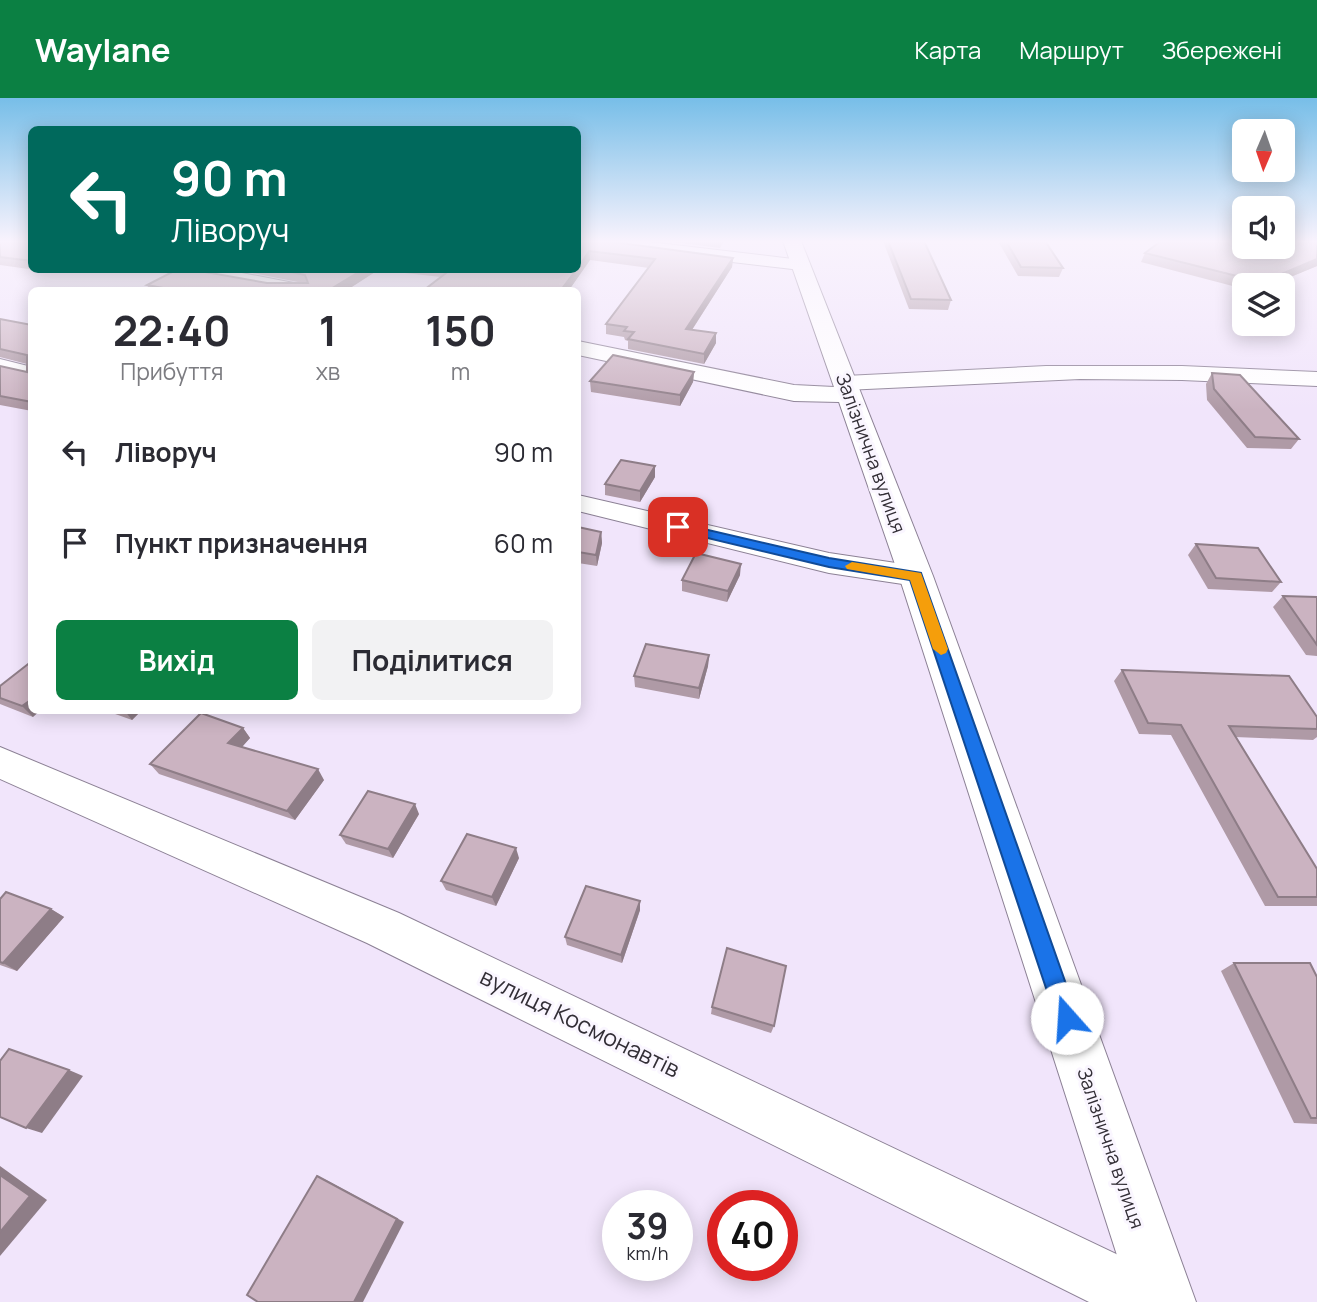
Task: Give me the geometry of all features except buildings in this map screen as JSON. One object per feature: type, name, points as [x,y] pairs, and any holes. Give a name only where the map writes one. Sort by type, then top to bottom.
[{"type":"street","name":"Залізнична вулиця","points":[[813,297],[916,576],[1164,1302]]},
{"type":"street","points":[[581,349],[794,393],[1043,373],[1120,371],[1317,379]]},
{"type":"street","points":[[0,366],[28,372]]},
{"type":"street","points":[[581,504],[829,563],[916,576]]},
{"type":"street","name":"вулиця Космонавтів","points":[[0,762],[383,928],[1152,1302]]},
{"type":"slow traffic","points":[[852,566],[916,576],[941,649]]},
{"type":"route","points":[[678,527],[829,563],[916,576],[1067,1018]]}]
